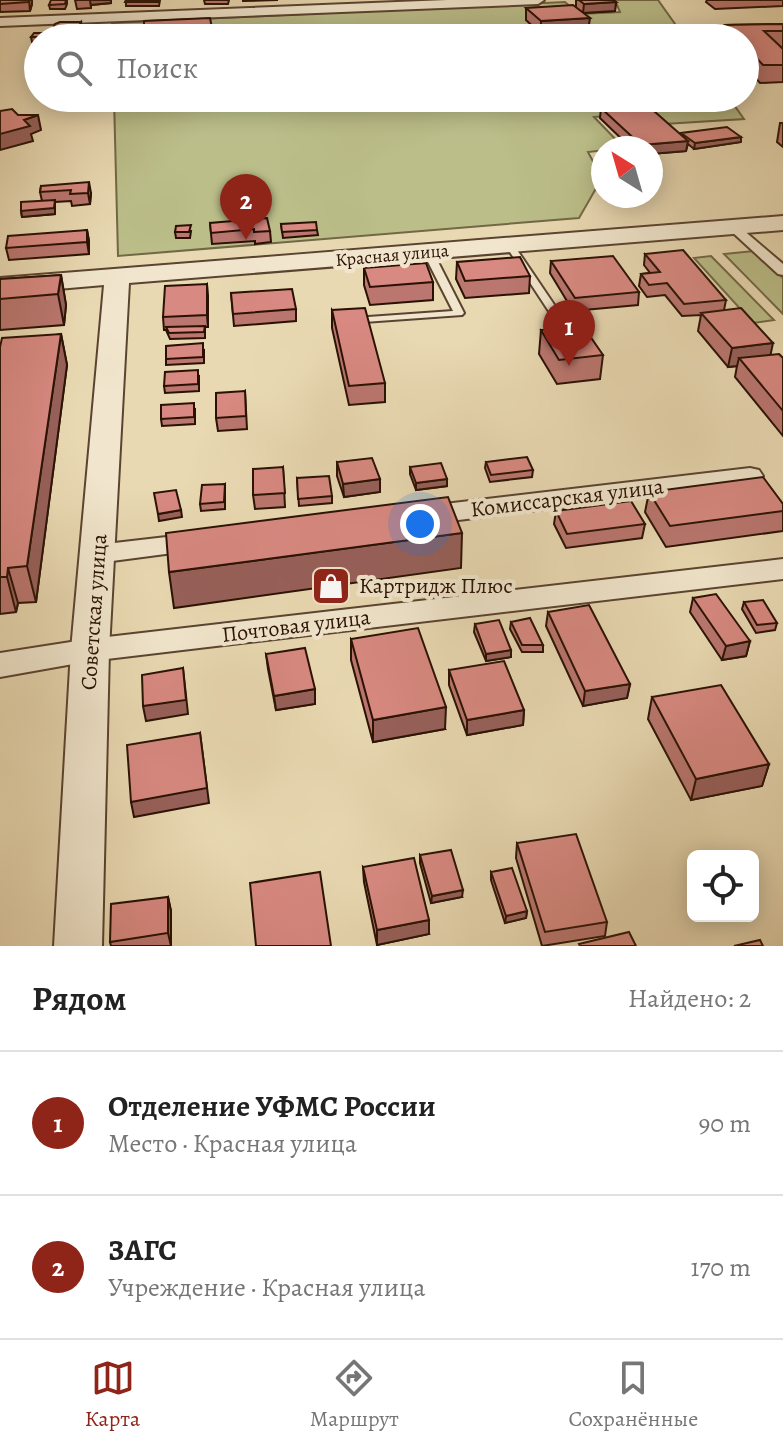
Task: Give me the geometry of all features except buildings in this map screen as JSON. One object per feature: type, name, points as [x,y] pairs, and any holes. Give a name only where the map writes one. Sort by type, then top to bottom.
[{"type":"street","points":[[180,16],[184,0]]},
{"type":"street","points":[[0,22],[538,0]]},
{"type":"street","name":"Красная улица","points":[[0,286],[783,223]]},
{"type":"street","points":[[735,227],[783,271]]},
{"type":"street","name":"Советская улица","points":[[78,946],[90,650],[117,278]]},
{"type":"street","name":"Комиссарская улица","points":[[393,519],[750,476]]},
{"type":"street","points":[[97,554],[222,539]]},
{"type":"street","name":"Почтовая улица","points":[[0,665],[90,650],[783,569]]},
{"type":"lane","points":[[510,246],[553,311],[572,322],[588,346]]},
{"type":"lane","points":[[335,323],[459,313],[428,252]]},
{"type":"green space","points":[[615,0],[658,0],[675,24],[112,23],[565,2],[579,14],[620,12]]},
{"type":"green space","points":[[114,112],[650,112],[594,117],[612,136],[591,136],[591,152],[588,152],[591,158],[591,197],[579,218],[118,256]]},
{"type":"green space","points":[[650,112],[739,112],[744,119],[664,124]]},
{"type":"green space","points":[[754,251],[783,278],[783,314],[724,254]]},
{"type":"green space","points":[[711,256],[774,320],[753,323],[694,258]]},
{"type":"place","name":"ЗАГС","points":[[246,240]]},
{"type":"place","name":"Отделение УФМС России","points":[[569,366]]},
{"type":"place","name":"Картридж Плюс","points":[[331,586]]}]
